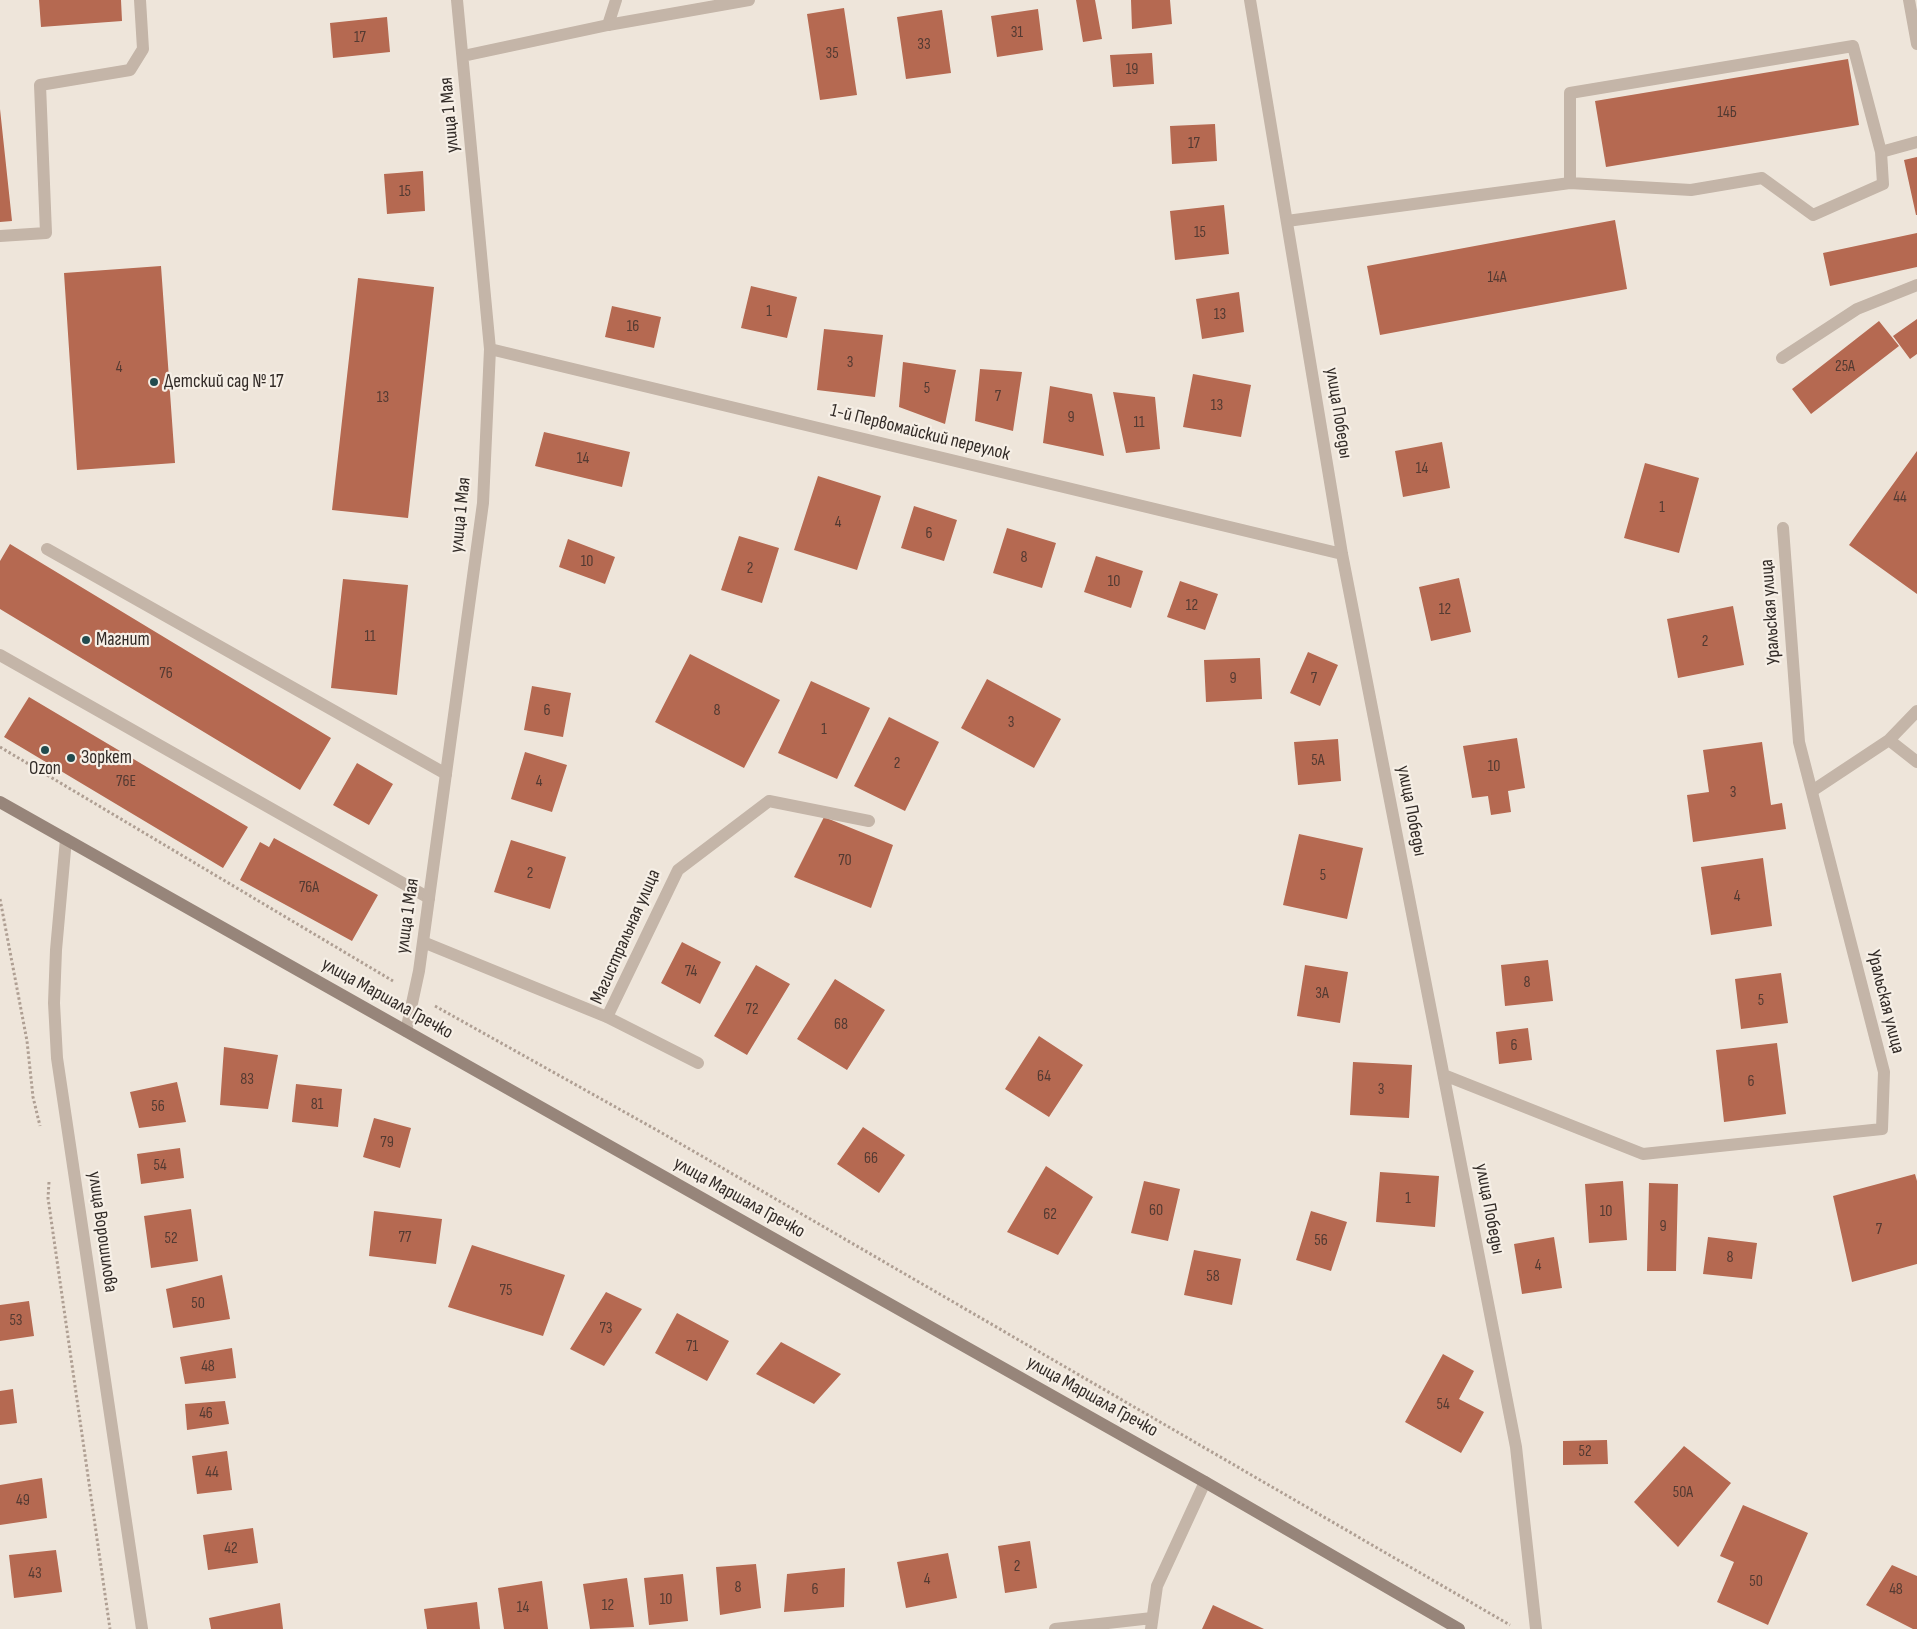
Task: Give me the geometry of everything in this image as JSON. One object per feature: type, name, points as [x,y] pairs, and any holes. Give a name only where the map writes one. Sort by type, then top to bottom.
[{"type":"main road","name":"улица Маршала Гречко","points":[[0,802],[1206,1482],[1459,1629]]},
{"type":"street","points":[[0,236],[46,233],[40,85],[130,70],[143,49],[140,0]]},
{"type":"street","name":"улица 1 Мая","points":[[406,1031],[423,942],[483,503],[490,349],[457,0]]},
{"type":"street","points":[[608,25],[616,0]]},
{"type":"street","points":[[463,56],[608,25],[749,0]]},
{"type":"street","name":"улица Победы","points":[[1250,0],[1342,554],[1516,1447],[1536,1629]]},
{"type":"street","points":[[1909,0],[1917,44]]},
{"type":"street","points":[[1287,220],[1570,183],[1691,190],[1762,178],[1813,215],[1883,184],[1881,152],[1853,46],[1570,93],[1570,183]]},
{"type":"street","points":[[1881,152],[1917,142]]},
{"type":"street","points":[[1782,358],[1857,309],[1917,286]]},
{"type":"street","name":"1-й Первомайский переулок","points":[[490,349],[1342,554]]},
{"type":"street","name":"Уральская улица","points":[[1444,1075],[1643,1154],[1882,1128],[1884,1072],[1799,742],[1784,528]]},
{"type":"street","points":[[47,549],[446,774]]},
{"type":"street","points":[[0,654],[429,898]]},
{"type":"street","points":[[1812,792],[1889,740],[1917,711]]},
{"type":"street","points":[[1889,740],[1917,762]]},
{"type":"street","name":"Магистральная улица","points":[[698,1063],[607,1017],[678,870],[769,802],[869,821]]},
{"type":"street","name":"улица Ворошилова","points":[[66,839],[56,950],[54,1003],[57,1058],[142,1629]]},
{"type":"street","points":[[423,942],[607,1017]]},
{"type":"street","points":[[1055,1629],[1151,1623],[1156,1586],[1206,1482]]},
{"type":"path","points":[[0,748],[414,994],[662,1133],[1518,1629]]},
{"type":"path","points":[[0,899],[27,1041],[33,1097],[41,1132]]},
{"type":"path","points":[[49,1177],[48,1198],[110,1629]]},
{"type":"building","points":[[39,0],[121,0],[122,21],[41,27]]},
{"type":"building","points":[[1076,0],[1095,0],[1102,39],[1083,42]]},
{"type":"building","points":[[1131,0],[1170,0],[1172,24],[1132,29]]},
{"type":"building","points":[[844,8],[857,95],[820,100],[807,14]]},
{"type":"building","points":[[1038,9],[1043,50],[997,57],[991,16]]},
{"type":"building","points":[[942,10],[951,73],[906,79],[897,17]]},
{"type":"building","points":[[387,17],[390,52],[333,58],[330,23]]},
{"type":"building","points":[[1152,53],[1154,84],[1113,87],[1110,55]]},
{"type":"building","points":[[1848,59],[1859,125],[1606,167],[1595,101]]},
{"type":"building","points":[[0,109],[12,221],[0,222]]},
{"type":"building","points":[[1215,124],[1217,161],[1172,164],[1170,126]]},
{"type":"building","points":[[1917,157],[1917,215],[1916,215],[1904,160]]},
{"type":"building","points":[[423,171],[425,211],[387,214],[384,174]]},
{"type":"building","points":[[1224,205],[1229,254],[1175,260],[1170,211]]},
{"type":"building","points":[[1615,220],[1627,289],[1380,335],[1367,266]]},
{"type":"building","points":[[1917,233],[1917,267],[1830,286],[1823,253]]},
{"type":"building","points":[[161,266],[175,463],[77,470],[64,273]]},
{"type":"building","points":[[358,278],[434,287],[408,518],[332,510]]},
{"type":"building","points":[[751,286],[797,297],[787,338],[741,328]]},
{"type":"building","points":[[1239,292],[1244,332],[1202,339],[1196,299]]},
{"type":"building","points":[[612,306],[661,317],[654,348],[605,337]]},
{"type":"building","points":[[1917,319],[1917,354],[1910,359],[1893,336]]},
{"type":"building","points":[[1879,321],[1899,346],[1811,414],[1792,389]]},
{"type":"building","points":[[824,329],[883,335],[875,397],[817,390]]},
{"type":"building","points":[[903,362],[956,370],[945,424],[899,407]]},
{"type":"building","points":[[980,369],[1022,372],[1013,431],[975,421]]},
{"type":"building","points":[[1193,374],[1251,385],[1241,437],[1183,427]]},
{"type":"building","points":[[1050,386],[1092,394],[1104,456],[1043,443]]},
{"type":"building","points":[[1113,392],[1155,397],[1160,449],[1126,453]]},
{"type":"building","points":[[544,432],[630,452],[622,487],[535,466]]},
{"type":"building","points":[[1442,442],[1450,488],[1403,497],[1395,451]]},
{"type":"building","points":[[1917,451],[1917,594],[1849,545]]},
{"type":"building","points":[[1645,463],[1699,478],[1679,553],[1624,538]]},
{"type":"building","points":[[818,476],[881,496],[857,570],[794,550]]},
{"type":"building","points":[[914,506],[957,520],[944,561],[901,548]]},
{"type":"building","points":[[1007,528],[1056,543],[1042,588],[993,573]]},
{"type":"building","points":[[739,536],[779,548],[762,603],[721,590]]},
{"type":"building","points":[[568,539],[615,557],[605,584],[559,567]]},
{"type":"building","points":[[10,544],[331,738],[300,790],[0,609],[0,561]]},
{"type":"building","points":[[1096,556],[1143,571],[1131,608],[1084,592]]},
{"type":"building","points":[[1459,578],[1471,632],[1431,641],[1419,587]]},
{"type":"building","points":[[343,579],[408,585],[397,695],[331,688]]},
{"type":"building","points":[[1180,581],[1218,594],[1205,630],[1167,617]]},
{"type":"building","points":[[1733,606],[1744,665],[1678,678],[1667,619]]},
{"type":"building","points":[[1308,652],[1338,665],[1320,706],[1290,693]]},
{"type":"building","points":[[690,654],[780,700],[744,768],[655,722]]},
{"type":"building","points":[[1260,658],[1262,699],[1206,702],[1204,660]]},
{"type":"building","points":[[987,679],[1061,719],[1034,768],[961,728]]},
{"type":"building","points":[[811,681],[870,708],[837,779],[778,753]]},
{"type":"building","points":[[532,686],[571,693],[563,737],[524,730]]},
{"type":"building","points":[[29,697],[248,827],[223,868],[4,737]]},
{"type":"building","points":[[889,717],[939,742],[905,811],[854,786]]},
{"type":"building","points":[[1517,738],[1525,788],[1508,791],[1511,812],[1491,815],[1488,796],[1472,798],[1463,746]]},
{"type":"building","points":[[1338,739],[1341,781],[1298,785],[1294,742]]},
{"type":"building","points":[[1762,742],[1771,805],[1782,803],[1786,829],[1693,842],[1687,795],[1709,792],[1703,750]]},
{"type":"building","points":[[525,752],[567,765],[552,812],[511,799]]},
{"type":"building","points":[[357,763],[393,784],[369,825],[333,805]]},
{"type":"building","points":[[824,817],[893,845],[871,908],[794,877]]},
{"type":"building","points":[[1299,834],[1363,848],[1347,919],[1283,905]]},
{"type":"building","points":[[274,838],[378,895],[352,941],[240,880],[260,842],[269,847]]},
{"type":"building","points":[[511,840],[566,857],[550,909],[494,892]]},
{"type":"building","points":[[1763,858],[1772,926],[1711,935],[1701,867]]},
{"type":"building","points":[[682,942],[721,962],[700,1004],[661,983]]},
{"type":"building","points":[[1548,960],[1553,1001],[1505,1006],[1501,965]]},
{"type":"building","points":[[756,965],[790,984],[747,1055],[714,1036]]},
{"type":"building","points":[[1305,965],[1348,972],[1340,1023],[1297,1016]]},
{"type":"building","points":[[1781,973],[1788,1023],[1741,1029],[1735,979]]},
{"type":"building","points":[[835,979],[885,1010],[847,1070],[797,1039]]},
{"type":"building","points":[[1528,1028],[1532,1060],[1499,1064],[1496,1032]]},
{"type":"building","points":[[1039,1036],[1083,1065],[1049,1117],[1005,1089]]},
{"type":"building","points":[[1777,1043],[1786,1114],[1724,1122],[1716,1050]]},
{"type":"building","points":[[224,1047],[278,1055],[268,1109],[220,1105]]},
{"type":"building","points":[[1353,1062],[1412,1065],[1409,1118],[1350,1115]]},
{"type":"building","points":[[177,1082],[186,1122],[139,1128],[130,1092]]},
{"type":"building","points":[[296,1084],[342,1089],[338,1127],[292,1122]]},
{"type":"building","points":[[374,1118],[411,1128],[400,1168],[363,1157]]},
{"type":"building","points":[[863,1127],[905,1155],[879,1193],[837,1164]]},
{"type":"building","points":[[180,1148],[184,1178],[141,1184],[137,1154]]},
{"type":"building","points":[[1046,1166],[1093,1197],[1058,1255],[1007,1232]]},
{"type":"building","points":[[1380,1172],[1439,1176],[1435,1227],[1376,1222]]},
{"type":"building","points":[[1915,1174],[1917,1181],[1917,1264],[1852,1282],[1833,1196]]},
{"type":"building","points":[[1144,1181],[1180,1189],[1168,1241],[1131,1233]]},
{"type":"building","points":[[1623,1181],[1627,1240],[1589,1243],[1585,1184]]},
{"type":"building","points":[[1649,1183],[1678,1184],[1676,1271],[1647,1271]]},
{"type":"building","points":[[191,1209],[198,1261],[151,1268],[144,1216]]},
{"type":"building","points":[[374,1211],[442,1219],[436,1264],[369,1256]]},
{"type":"building","points":[[1311,1211],[1347,1222],[1331,1271],[1296,1260]]},
{"type":"building","points":[[1554,1237],[1562,1288],[1522,1294],[1514,1244]]},
{"type":"building","points":[[1708,1237],[1757,1243],[1752,1279],[1703,1274]]},
{"type":"building","points":[[472,1245],[565,1275],[543,1336],[448,1307]]},
{"type":"building","points":[[1194,1250],[1241,1259],[1232,1305],[1184,1295]]},
{"type":"building","points":[[222,1275],[230,1319],[173,1328],[166,1289]]},
{"type":"building","points":[[606,1292],[642,1309],[604,1366],[570,1349]]},
{"type":"building","points":[[29,1301],[34,1336],[0,1341],[0,1305]]},
{"type":"building","points":[[677,1313],[729,1341],[707,1381],[655,1353]]},
{"type":"building","points":[[781,1342],[841,1374],[814,1404],[756,1374]]},
{"type":"building","points":[[232,1348],[236,1378],[185,1384],[180,1357]]},
{"type":"building","points":[[1443,1354],[1474,1371],[1459,1399],[1484,1412],[1461,1453],[1405,1422]]},
{"type":"building","points":[[13,1389],[17,1423],[0,1425],[0,1391]]},
{"type":"building","points":[[225,1401],[229,1424],[187,1430],[185,1404]]},
{"type":"building","points":[[1607,1440],[1608,1464],[1563,1465],[1563,1441]]},
{"type":"building","points":[[1684,1446],[1731,1483],[1678,1547],[1634,1502]]},
{"type":"building","points":[[227,1451],[232,1490],[197,1494],[192,1456]]},
{"type":"building","points":[[42,1478],[47,1518],[0,1525],[0,1485]]},
{"type":"building","points":[[1743,1505],[1808,1533],[1768,1625],[1717,1602],[1734,1562],[1720,1556]]},
{"type":"building","points":[[253,1528],[258,1563],[208,1570],[203,1535]]},
{"type":"building","points":[[1030,1541],[1037,1588],[1005,1593],[998,1546]]},
{"type":"building","points":[[56,1550],[62,1592],[14,1598],[9,1555]]},
{"type":"building","points":[[948,1553],[957,1598],[906,1608],[897,1562]]},
{"type":"building","points":[[756,1564],[761,1608],[720,1615],[716,1567]]},
{"type":"building","points":[[1892,1565],[1917,1576],[1917,1629],[1913,1629],[1866,1605]]},
{"type":"building","points":[[845,1568],[844,1607],[784,1612],[787,1574]]},
{"type":"building","points":[[683,1574],[688,1621],[649,1625],[644,1578]]},
{"type":"building","points":[[627,1578],[634,1627],[590,1629],[583,1584]]},
{"type":"building","points":[[542,1581],[548,1629],[504,1629],[498,1588]]},
{"type":"building","points":[[477,1602],[480,1629],[427,1629],[424,1609]]},
{"type":"building","points":[[280,1603],[283,1629],[211,1629],[209,1618]]},
{"type":"building","points":[[1213,1605],[1264,1629],[1202,1629]]},
{"type":"place","name":"Детский сад № 17","points":[[154,382]]},
{"type":"place","name":"Магнит","points":[[86,640]]},
{"type":"place","name":"Ozon","points":[[45,750]]},
{"type":"place","name":"Зоркет","points":[[71,758]]}]
